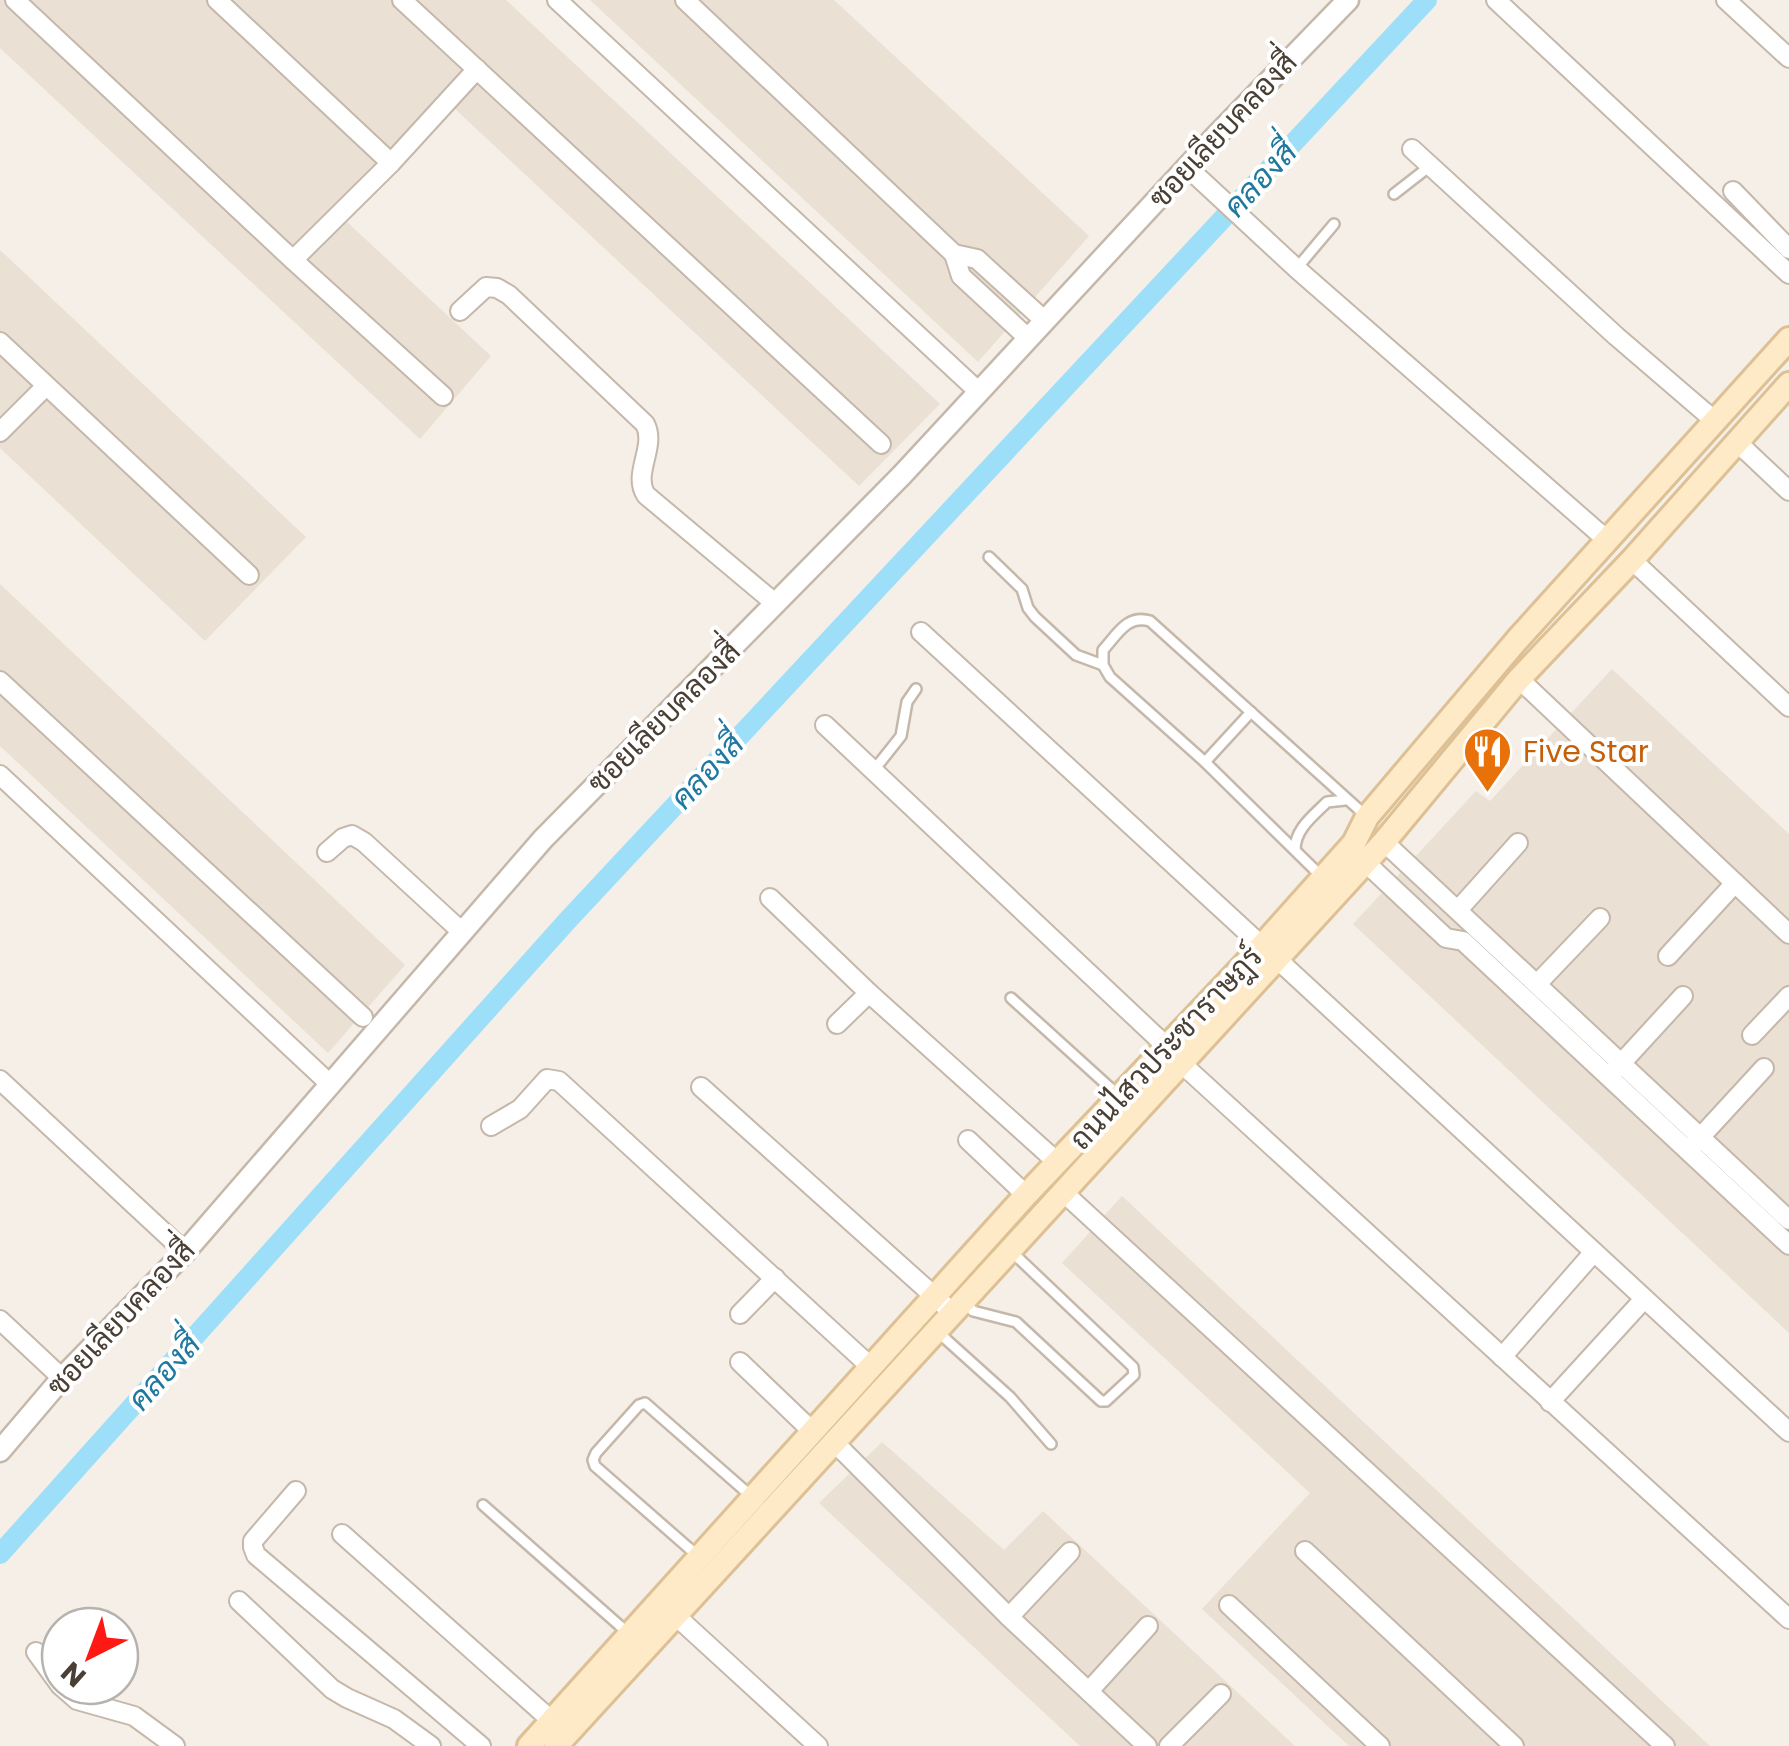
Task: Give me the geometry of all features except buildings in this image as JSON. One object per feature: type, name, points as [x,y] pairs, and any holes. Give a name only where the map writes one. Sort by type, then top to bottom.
[{"type":"main road","name":"ถนนไสวประชาราษฎร์","points":[[1270,952],[1323,878],[1354,843],[1368,817],[1517,640],[1789,339]]},
{"type":"main road","name":"ถนนไสวประชาราษฎร์","points":[[556,1746],[676,1616],[823,1437],[871,1367],[1010,1250],[1063,1192],[1174,1054],[1270,952],[1384,842],[1519,680],[1789,384]]},
{"type":"main road","name":"ถนนไสวประชาราษฎร์","points":[[530,1746],[754,1498],[936,1330],[1026,1195],[1120,1096],[1174,1054]]},
{"type":"street","points":[[15,0],[443,396]]},
{"type":"street","points":[[217,0],[391,163]]},
{"type":"street","points":[[402,0],[880,444]]},
{"type":"street","points":[[557,0],[979,392]]},
{"type":"street","points":[[684,0],[954,254],[961,276],[1028,338]]},
{"type":"street","name":"ซอยเลียบคลองสี่","points":[[0,1451],[62,1378],[185,1252],[543,840],[776,604],[1348,0]]},
{"type":"street","points":[[1496,0],[1789,274]]},
{"type":"street","points":[[1726,0],[1789,58]]},
{"type":"street","points":[[294,260],[477,69]]},
{"type":"street","points":[[1412,150],[1715,421]]},
{"type":"street","points":[[1187,167],[1296,268],[1607,540]]},
{"type":"street","points":[[1733,191],[1789,249]]},
{"type":"street","points":[[954,254],[977,259],[1045,320]]},
{"type":"street","points":[[460,311],[486,287],[509,295],[645,424],[650,433],[640,485],[646,495],[776,604]]},
{"type":"street","points":[[0,342],[249,575]]},
{"type":"street","points":[[0,432],[46,386]]},
{"type":"street","points":[[1738,443],[1789,492]]},
{"type":"street","points":[[1632,560],[1789,707]]},
{"type":"street","points":[[922,632],[1789,1432]]},
{"type":"street","points":[[1519,680],[1789,934]]},
{"type":"street","points":[[0,681],[363,1017]]},
{"type":"street","points":[[825,725],[1174,1054],[1789,1619]]},
{"type":"street","points":[[4,785],[331,1084]]},
{"type":"street","points":[[327,852],[352,835],[364,842],[462,932]]},
{"type":"street","points":[[1384,842],[1458,910],[1469,934],[1694,1144],[1782,1216],[1789,1245]]},
{"type":"street","points":[[1458,910],[1518,843]]},
{"type":"street","points":[[1365,862],[1446,938],[1469,934],[1537,984],[1615,1069]]},
{"type":"street","points":[[1668,956],[1735,884]]},
{"type":"street","points":[[770,898],[868,993],[1057,1162]]},
{"type":"street","points":[[1537,984],[1600,918]]},
{"type":"street","points":[[838,1024],[868,993]]},
{"type":"street","points":[[1615,1069],[1684,996]]},
{"type":"street","points":[[1752,1036],[1789,996]]},
{"type":"street","points":[[1694,1144],[1764,1068]]},
{"type":"street","points":[[490,1126],[520,1109],[548,1079],[556,1080],[871,1367]]},
{"type":"street","points":[[0,1080],[185,1252]]},
{"type":"street","points":[[701,1087],[951,1303]]},
{"type":"street","points":[[968,1140],[1026,1195]]},
{"type":"street","points":[[1063,1192],[1665,1746]]},
{"type":"street","points":[[1502,1357],[1594,1252]]},
{"type":"street","points":[[740,1314],[774,1278]]},
{"type":"street","points":[[1550,1402],[1644,1299]]},
{"type":"street","points":[[0,1320],[62,1378]]},
{"type":"street","points":[[740,1362],[1148,1746]]},
{"type":"street","points":[[296,1491],[254,1541],[256,1555],[481,1746]]},
{"type":"street","points":[[342,1534],[552,1722]]},
{"type":"street","points":[[1305,1551],[1514,1746]]},
{"type":"street","points":[[1009,1617],[1070,1552]]},
{"type":"street","points":[[239,1601],[332,1689],[406,1726],[430,1746]]},
{"type":"street","points":[[1230,1605],[1380,1746]]},
{"type":"street","points":[[676,1616],[818,1746]]},
{"type":"street","points":[[1089,1692],[1148,1626]]},
{"type":"street","points":[[36,1652],[40,1658]]},
{"type":"street","points":[[1170,1746],[1221,1694]]},
{"type":"street","points":[[99,1706],[134,1716],[175,1746]]},
{"type":"lane","points":[[1394,194],[1430,166]]},
{"type":"lane","points":[[1296,268],[1334,224]]},
{"type":"lane","points":[[990,557],[1020,586],[1030,613],[1076,656],[1103,665]]},
{"type":"lane","points":[[1323,878],[1205,762],[1110,677],[1103,665],[1102,650],[1131,620],[1144,618],[1155,624],[1368,817]]},
{"type":"lane","points":[[874,770],[902,736],[907,702],[916,689]]},
{"type":"lane","points":[[1205,762],[1251,712]]},
{"type":"lane","points":[[1296,852],[1299,832],[1327,802],[1348,800]]},
{"type":"lane","points":[[1010,998],[1120,1096]]},
{"type":"lane","points":[[951,1303],[1016,1322],[1106,1402],[1134,1375],[1133,1367],[1010,1250]]},
{"type":"lane","points":[[936,1330],[1010,1397],[1051,1444]]},
{"type":"lane","points":[[699,1558],[595,1466],[596,1453],[638,1405],[645,1403],[653,1408],[754,1498]]},
{"type":"lane","points":[[483,1504],[630,1635]]},
{"type":"shaded area","points":[[0,0],[506,0],[940,404],[859,486],[455,109],[346,221],[491,356],[420,439],[0,48]]},
{"type":"shaded area","points":[[590,0],[834,0],[1089,236],[978,362]]},
{"type":"shaded area","points":[[0,250],[306,537],[205,641],[0,448]]},
{"type":"shaded area","points":[[0,584],[405,965],[328,1053],[0,746]]},
{"type":"shaded area","points":[[1612,669],[1789,834],[1789,1333],[1353,924],[1476,791],[1490,801]]},
{"type":"shaded area","points":[[1122,1196],[1710,1746],[1349,1746],[1202,1609],[1310,1493],[1062,1263]]},
{"type":"shaded area","points":[[882,1442],[1004,1550],[1043,1511],[1295,1746],[1080,1746],[819,1503]]},
{"type":"waterway","name":"คลองสี่","points":[[0,1554],[567,921],[1427,0]]},
{"type":"place","name":"Five Star","points":[[1488,794]]}]
